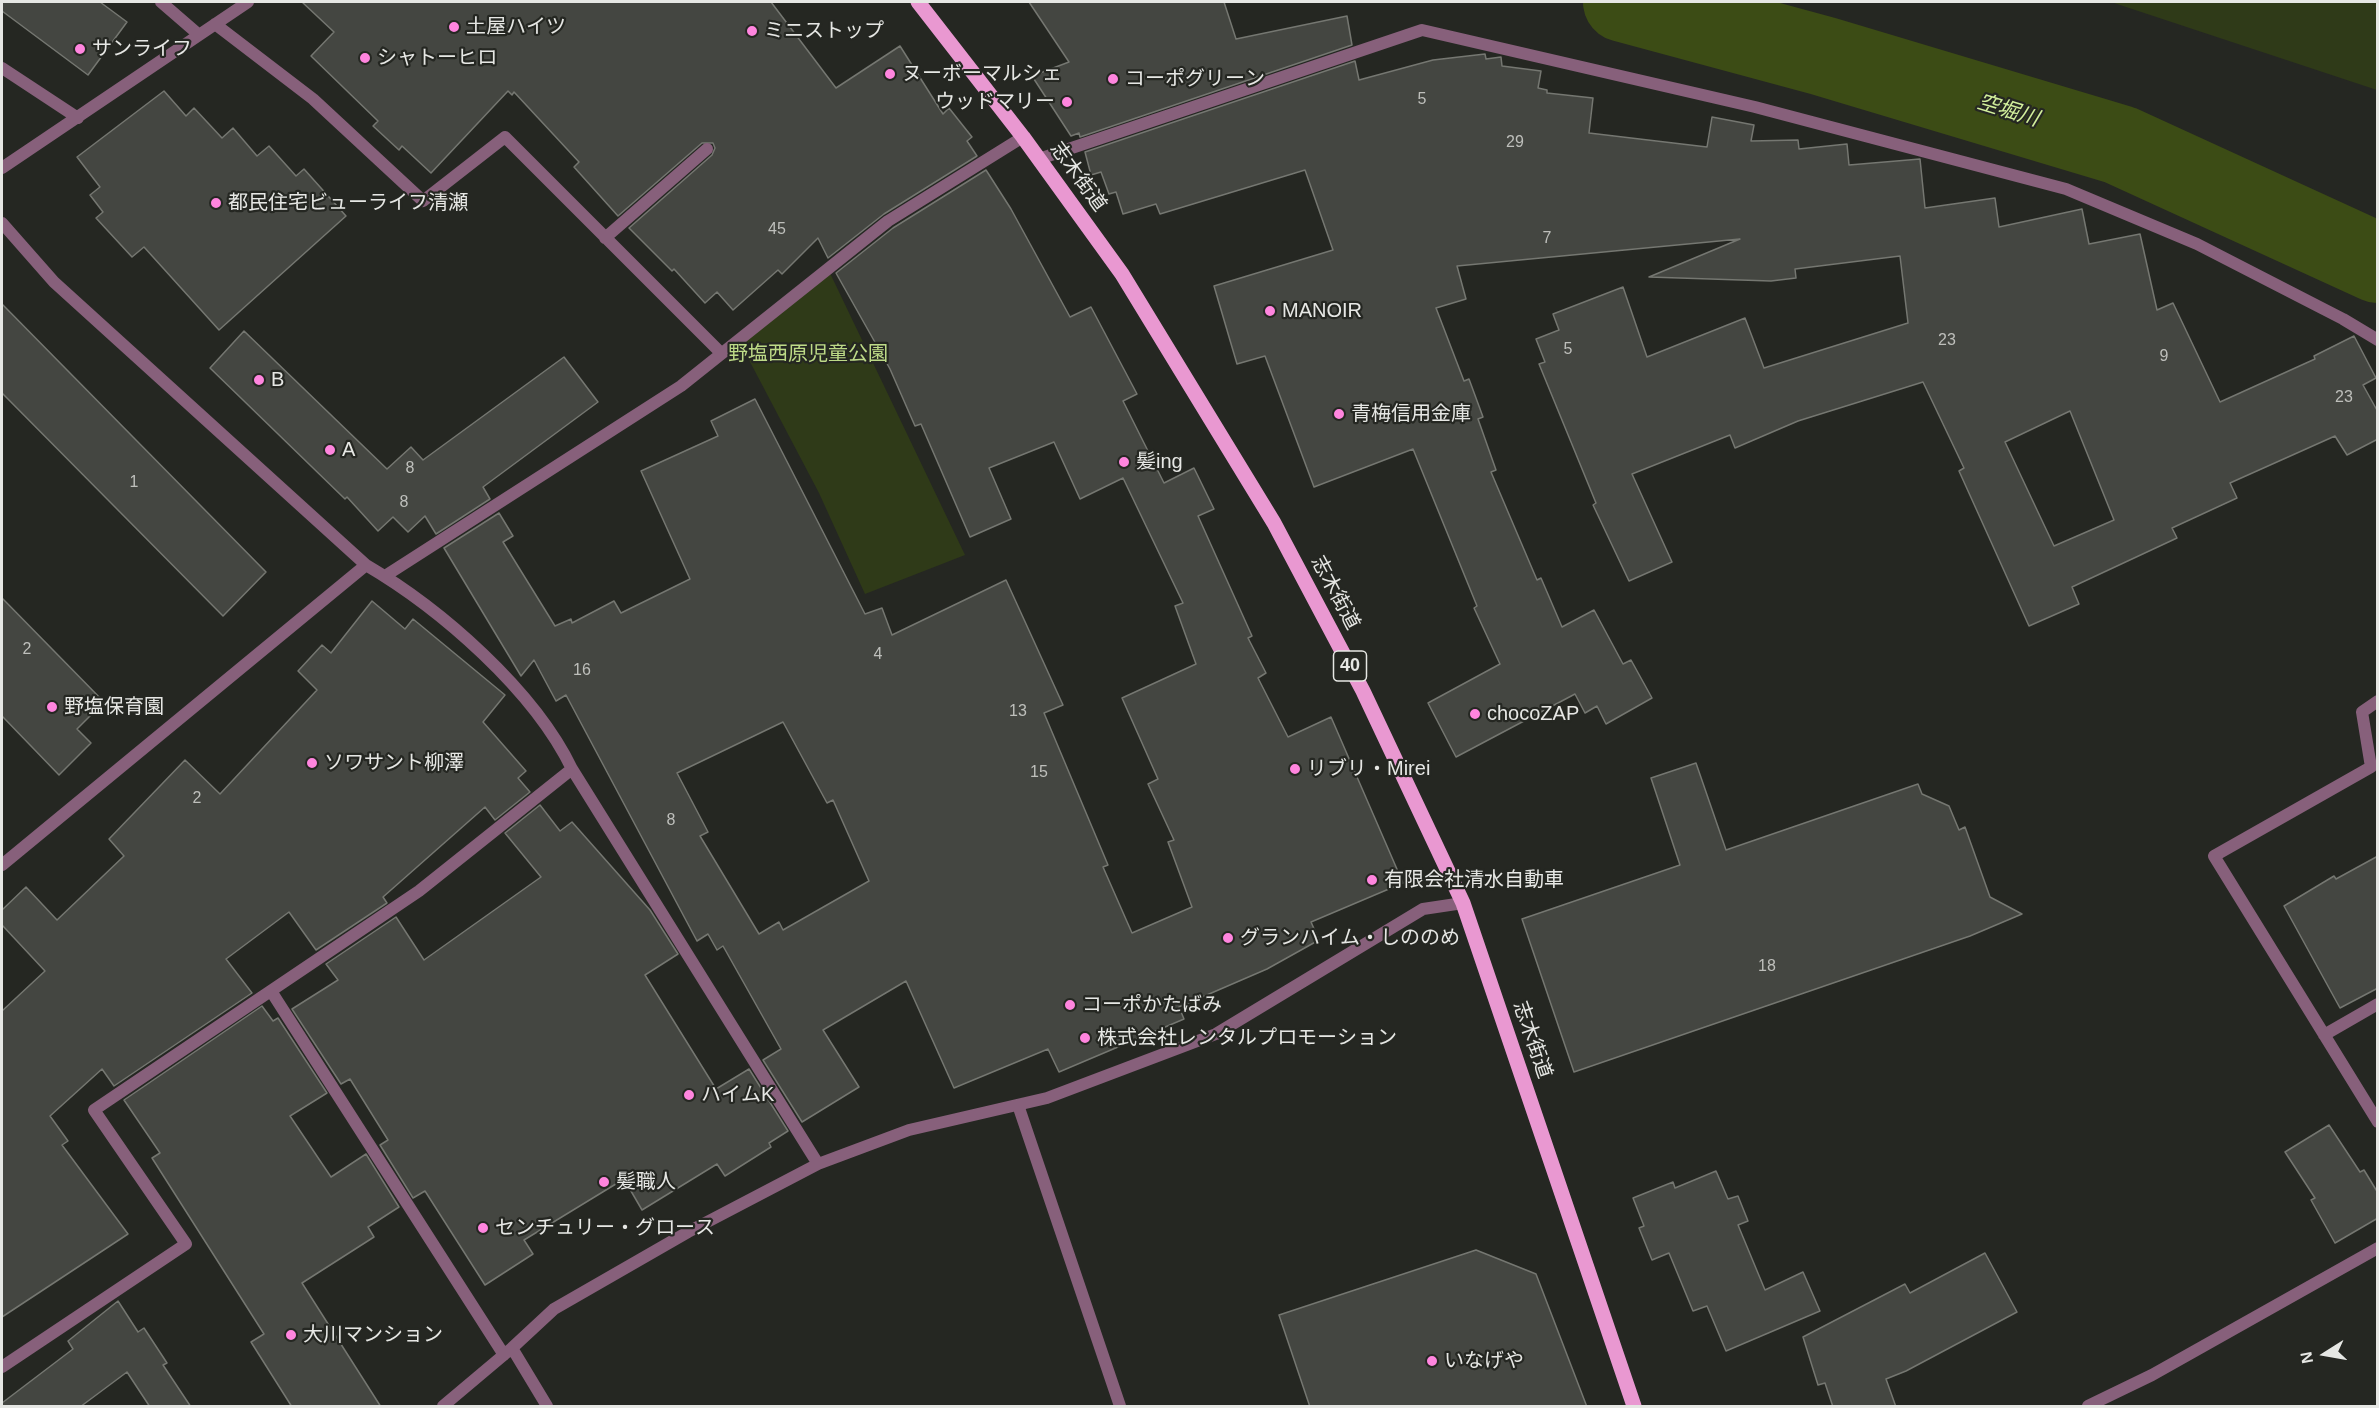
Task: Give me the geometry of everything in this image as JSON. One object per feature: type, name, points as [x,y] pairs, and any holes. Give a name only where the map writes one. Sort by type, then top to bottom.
[{"type":"main road","name":"志木街道","points":[[918,2],[1023,137],[1122,274],[1274,523],[1363,691],[1463,903],[1634,1407]]},
{"type":"street","points":[[161,2],[198,34]]},
{"type":"street","points":[[2,168],[248,2]]},
{"type":"street","points":[[215,24],[313,99],[423,201],[505,137],[721,353]]},
{"type":"street","points":[[1039,159],[1422,30],[1755,107],[2066,189],[2197,244],[2343,319],[2378,340]]},
{"type":"street","points":[[2,68],[78,118]]},
{"type":"street","points":[[385,576],[681,386],[888,221],[1023,137]]},
{"type":"street","points":[[605,238],[707,149]]},
{"type":"street","points":[[2,223],[54,282],[366,565],[385,576],[483,652],[557,738],[572,769],[818,1164]]},
{"type":"street","points":[[2,865],[366,565]]},
{"type":"street","points":[[2378,701],[2361,712],[2372,767],[2214,856],[2378,1122]]},
{"type":"street","points":[[2,1367],[186,1244],[94,1110],[419,891],[572,769]]},
{"type":"street","points":[[443,1407],[554,1309],[688,1232],[818,1164],[909,1130],[1047,1098],[1216,1034],[1423,909],[1463,903]]},
{"type":"street","points":[[271,991],[508,1352],[547,1407]]},
{"type":"street","points":[[2324,1035],[2378,1004]]},
{"type":"street","points":[[1018,1105],[1120,1407]]},
{"type":"street","points":[[2088,1407],[2152,1375],[2378,1248]]},
{"type":"green space","points":[[2111,2],[2377,2],[2377,90]]},
{"type":"green space","name":"野塩西原児童公園","points":[[828,269],[965,555],[865,594],[819,493],[738,339]]},
{"type":"building","name":"サンライフ","points":[[2,2],[100,2],[127,22],[88,75],[2,11]]},
{"type":"building","points":[[302,2],[771,2],[836,88],[900,46],[943,114],[949,108],[972,137],[967,141],[977,156],[884,214],[828,258],[818,238],[782,274],[778,270],[733,310],[717,292],[705,303],[674,269],[672,271],[629,228],[712,155],[715,148],[713,143],[702,143],[618,216],[574,167],[579,162],[514,92],[512,95],[508,91],[431,173],[402,146],[399,150],[373,126],[378,121],[311,56],[334,32]]},
{"type":"building","points":[[1029,2],[1224,2],[1236,39],[1347,16],[1352,45],[1080,137],[1079,133],[1071,136],[1032,76],[1069,62]]},
{"type":"building","points":[[1485,54],[1486,59],[1501,57],[1502,66],[1541,71],[1538,88],[1547,90],[1547,93],[1593,98],[1589,133],[1707,147],[1712,117],[1754,125],[1751,141],[1798,140],[1799,149],[1847,144],[1849,165],[1920,159],[1925,208],[1995,198],[1999,227],[2082,209],[2089,244],[2140,234],[2157,310],[2173,303],[2220,402],[2315,359],[2314,356],[2354,336],[2376,378],[2363,385],[2378,412],[2378,439],[2347,455],[2335,436],[2230,483],[2237,498],[2172,528],[2177,538],[2072,587],[2079,604],[2029,626],[1959,471],[1964,468],[1923,382],[1798,421],[1735,448],[1730,435],[1632,474],[1672,562],[1629,581],[1593,505],[1596,503],[1539,364],[1545,362],[1536,339],[1559,330],[1553,314],[1623,287],[1647,357],[1745,318],[1764,368],[1908,323],[1900,256],[1795,269],[1796,278],[1771,281],[1649,277],[1740,239],[1457,266],[1466,299],[1436,308],[1464,381],[1469,379],[1483,417],[1478,419],[1496,470],[1491,472],[1537,580],[1541,578],[1562,627],[1594,610],[1623,664],[1631,660],[1652,698],[1606,724],[1597,706],[1585,713],[1575,694],[1456,757],[1428,703],[1500,664],[1474,608],[1477,606],[1413,449],[1314,487],[1265,356],[1237,364],[1214,286],[1333,250],[1305,170],[1160,214],[1156,204],[1123,214],[1116,192],[1109,194],[1101,172],[1091,175],[1085,152],[1355,61],[1359,80],[1433,60]],"holes":[[[2070,411],[2114,520],[2054,546],[2005,442]]]},
{"type":"building","name":"都民住宅ビューライフ清瀬","points":[[164,91],[186,116],[194,108],[222,138],[233,128],[257,156],[269,146],[296,176],[304,169],[346,216],[219,330],[144,247],[132,257],[96,218],[103,212],[90,195],[100,187],[77,157]]},
{"type":"building","points":[[986,170],[1011,209],[1070,317],[1091,307],[1137,394],[1123,401],[1164,483],[1194,468],[1214,509],[1198,516],[1252,636],[1248,638],[1266,673],[1258,678],[1288,737],[1331,717],[1403,883],[1311,922],[1319,940],[1267,969],[1179,1007],[1184,1019],[1059,1072],[1048,1049],[954,1088],[906,981],[823,1030],[859,1087],[802,1122],[763,1060],[781,1049],[723,946],[717,950],[708,934],[697,941],[566,695],[556,701],[534,660],[521,676],[444,548],[499,513],[513,536],[503,542],[555,626],[571,619],[572,623],[614,601],[621,613],[690,579],[641,471],[718,436],[711,421],[755,399],[865,614],[882,608],[892,635],[1006,580],[1063,705],[1044,713],[1108,865],[1103,867],[1132,933],[1192,907],[1168,842],[1174,840],[1148,784],[1158,779],[1122,698],[1196,664],[1175,606],[1183,603],[1123,478],[1080,499],[1054,442],[989,468],[1011,519],[970,537],[921,424],[915,426],[890,369],[836,273],[893,228]],"holes":[[[783,722],[827,803],[833,800],[869,881],[783,930],[779,922],[759,934],[700,836],[708,832],[677,773]]]},
{"type":"building","points":[[2,304],[266,572],[223,616],[2,393]]},
{"type":"building","points":[[244,331],[387,469],[411,447],[423,460],[564,357],[598,402],[483,487],[490,499],[436,534],[425,516],[408,532],[393,517],[378,531],[347,497],[345,499],[210,368]]},
{"type":"building","points":[[2,598],[104,702],[77,729],[91,743],[59,775],[2,716]]},
{"type":"building","points":[[372,601],[405,629],[413,619],[505,695],[483,722],[526,771],[518,778],[530,792],[495,820],[485,807],[383,897],[387,903],[316,950],[289,912],[226,959],[252,993],[114,1086],[102,1069],[50,1116],[68,1141],[62,1145],[128,1234],[2,1317],[2,1011],[45,971],[2,925],[2,910],[26,887],[57,920],[124,856],[109,839],[185,760],[220,794],[317,690],[298,671],[322,645],[331,653]]},
{"type":"building","points":[[1696,763],[1726,850],[1918,784],[1922,794],[1949,806],[1959,830],[1965,827],[1990,897],[2022,914],[1970,936],[1574,1072],[1522,919],[1680,865],[1651,778]]},
{"type":"building","points":[[540,805],[560,831],[572,822],[650,910],[678,954],[645,975],[716,1089],[749,1069],[788,1131],[769,1143],[771,1147],[725,1176],[717,1164],[642,1210],[624,1179],[524,1240],[533,1254],[485,1285],[425,1191],[413,1198],[380,1145],[388,1140],[350,1079],[341,1084],[292,1009],[338,980],[326,964],[396,917],[424,960],[541,877],[505,833]]},
{"type":"building","points":[[2378,856],[2378,988],[2340,1008],[2284,906],[2334,876],[2336,879]]},
{"type":"building","points":[[262,1006],[273,1021],[278,1018],[327,1093],[290,1116],[331,1177],[366,1154],[399,1207],[368,1227],[374,1237],[302,1283],[381,1407],[292,1407],[251,1342],[264,1334],[152,1158],[160,1153],[124,1100]]},
{"type":"building","points":[[2329,1125],[2360,1172],[2364,1170],[2378,1193],[2378,1218],[2335,1243],[2311,1200],[2315,1198],[2285,1152]]},
{"type":"building","points":[[1716,1171],[1728,1199],[1738,1196],[1748,1221],[1738,1225],[1765,1290],[1803,1272],[1820,1311],[1726,1351],[1707,1306],[1693,1311],[1669,1253],[1652,1260],[1639,1228],[1644,1226],[1633,1198],[1673,1182],[1675,1188]]},
{"type":"building","name":"いなげや","points":[[1476,1250],[1536,1274],[1587,1407],[1310,1407],[1279,1315]]},
{"type":"building","points":[[1985,1253],[2017,1312],[1906,1371],[1886,1379],[1896,1407],[1833,1407],[1825,1383],[1818,1385],[1803,1337],[1905,1284],[1910,1293]]},
{"type":"building","points":[[118,1301],[138,1332],[144,1328],[167,1363],[163,1365],[191,1407],[150,1407],[127,1372],[80,1407],[2,1407],[2,1403],[73,1349],[68,1341]]},
{"type":"waterway","name":"空堀川","points":[[1623,2],[1823,56],[2120,145],[2378,263]]},
{"type":"place","name":"土屋ハイツ","points":[[454,27]]},
{"type":"place","name":"ミニストップ","points":[[752,31]]},
{"type":"place","name":"サンライフ","points":[[80,49]]},
{"type":"place","name":"シャトーヒロ","points":[[365,58]]},
{"type":"place","name":"ヌーボーマルシェ","points":[[890,74]]},
{"type":"place","name":"コーポグリーン","points":[[1113,79]]},
{"type":"place","name":"ウッドマリー","points":[[1067,102]]},
{"type":"place","name":"都民住宅ビューライフ清瀬","points":[[216,203]]},
{"type":"place","name":"MANOIR","points":[[1270,311]]},
{"type":"place","name":"B","points":[[259,380]]},
{"type":"place","name":"青梅信用金庫","points":[[1339,414]]},
{"type":"place","name":"A","points":[[330,450]]},
{"type":"place","name":"髪ing","points":[[1124,462]]},
{"type":"place","name":"野塩保育園","points":[[52,707]]},
{"type":"place","name":"chocoZAP","points":[[1475,714]]},
{"type":"place","name":"ソワサント柳澤","points":[[312,763]]},
{"type":"place","name":"リブリ・Mirei","points":[[1295,769]]},
{"type":"place","name":"有限会社清水自動車","points":[[1372,880]]},
{"type":"place","name":"グランハイム・しののめ","points":[[1228,938]]},
{"type":"place","name":"コーポかたばみ","points":[[1070,1005]]},
{"type":"place","name":"株式会社レンタルプロモーション","points":[[1085,1038]]},
{"type":"place","name":"ハイムK","points":[[689,1095]]},
{"type":"place","name":"髪職人","points":[[604,1182]]},
{"type":"place","name":"センチュリー・グロース","points":[[483,1228]]},
{"type":"place","name":"大川マンション","points":[[291,1335]]},
{"type":"place","name":"いなげや","points":[[1432,1361]]}]
